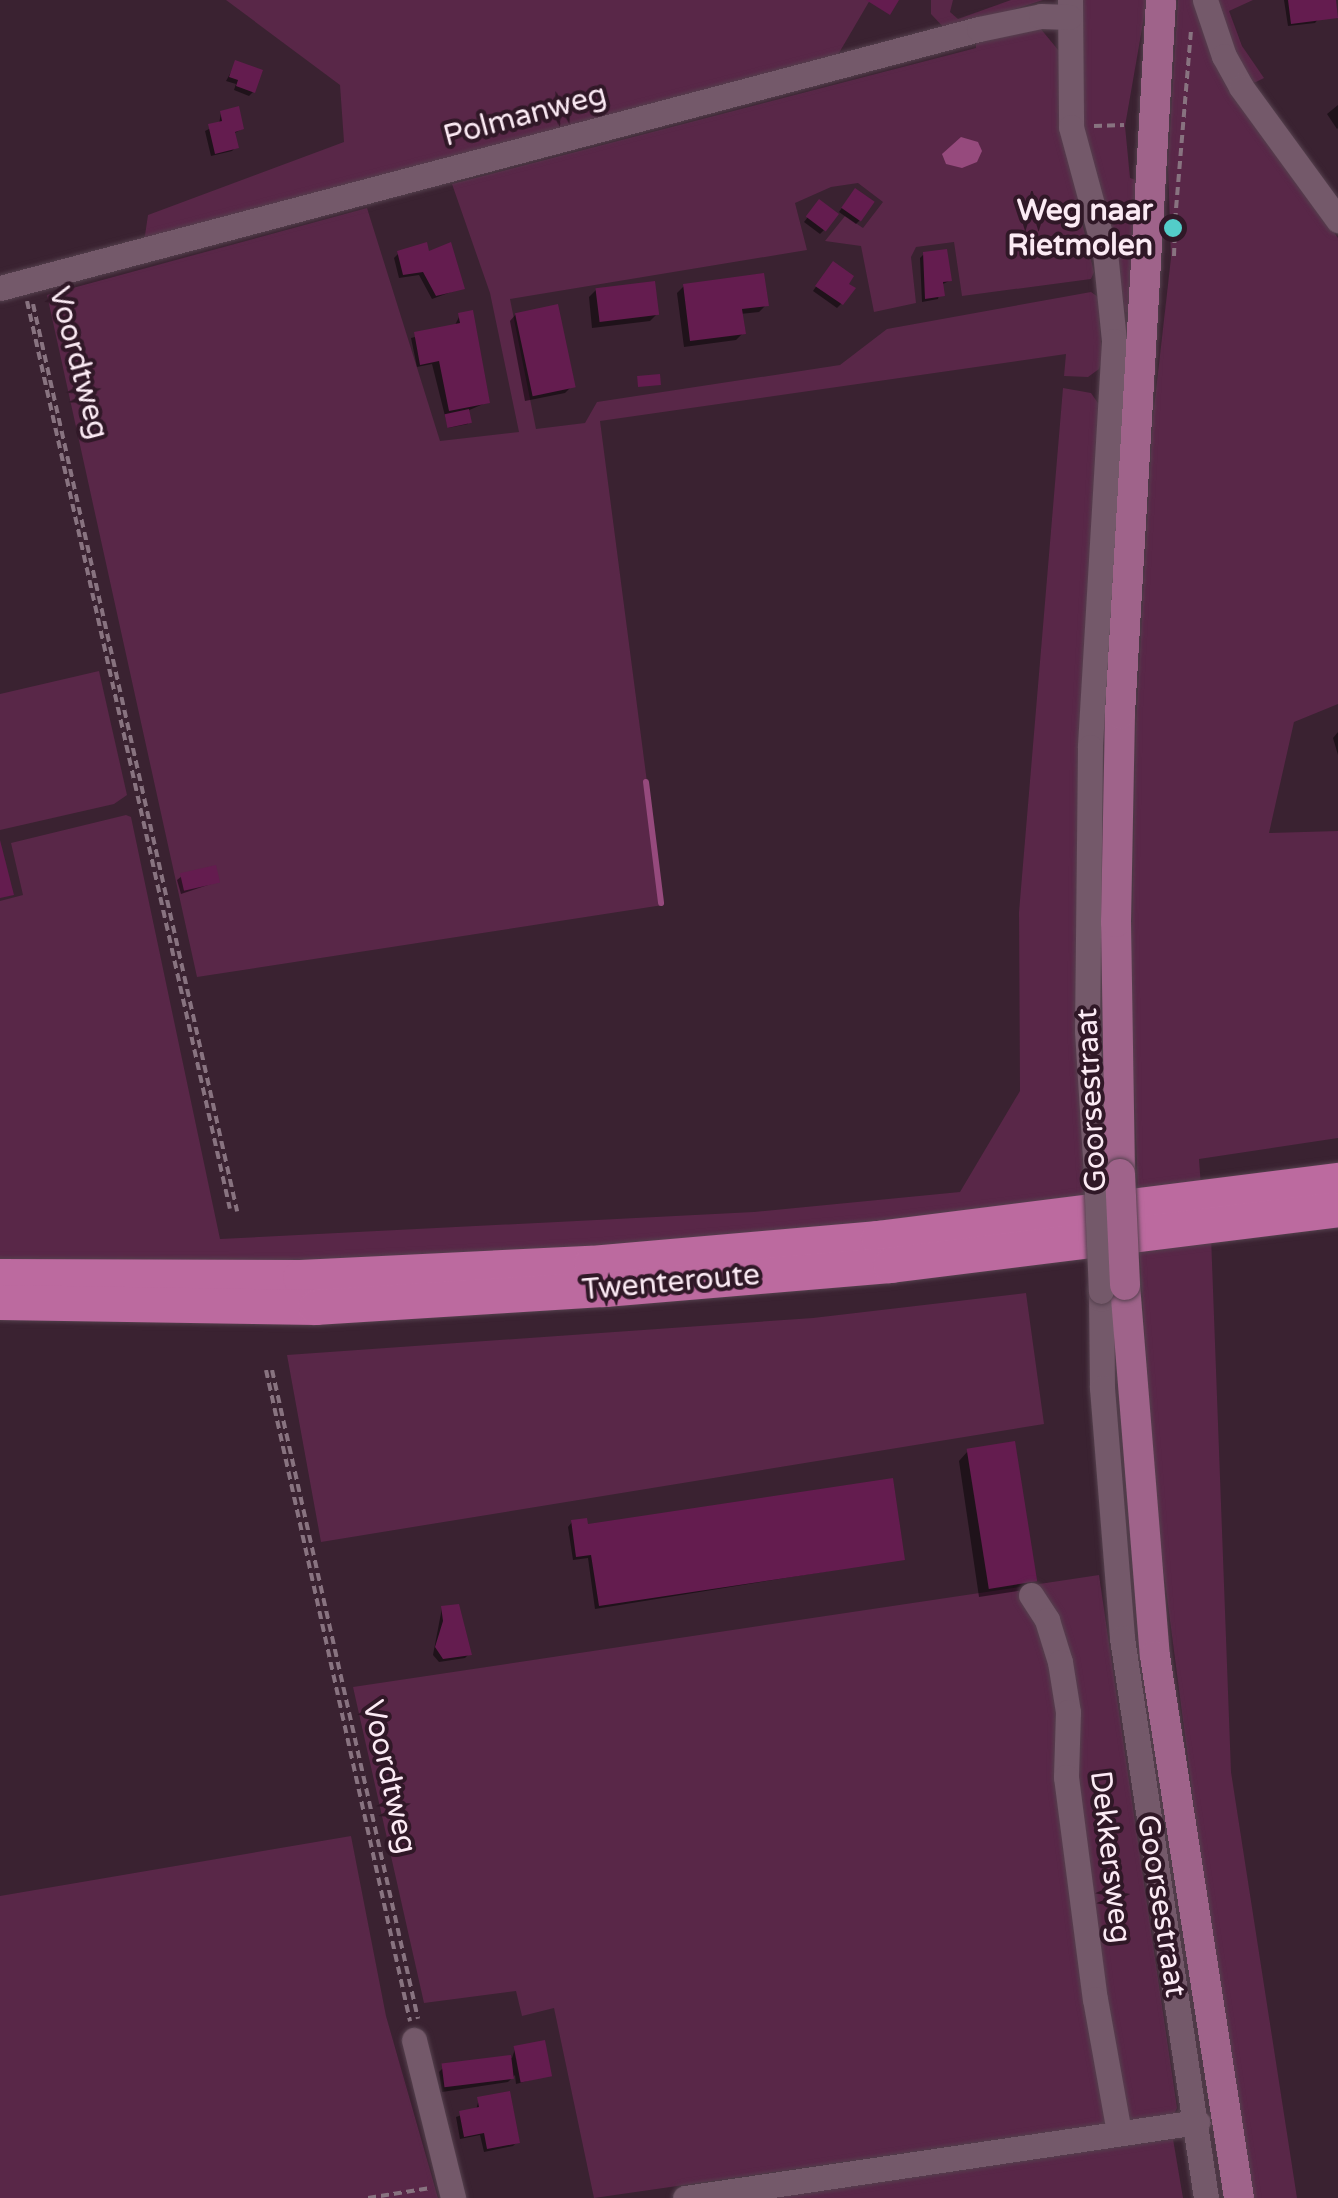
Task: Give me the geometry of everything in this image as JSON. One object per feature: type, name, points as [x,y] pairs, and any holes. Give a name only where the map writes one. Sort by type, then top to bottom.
[{"type":"highway","name":"Twenteroute","points":[[0,1276],[300,1278],[590,1262],[897,1236],[1338,1180]]},
{"type":"highway","name":"Twenteroute","points":[[0,1302],[316,1306],[604,1289],[890,1265],[1338,1209]]},
{"type":"main road","name":"Goorsestraat","points":[[1161,0],[1120,714],[1108,1174],[1113,1288],[1156,1656],[1240,2198]]},
{"type":"street","points":[[1205,0],[1213,29],[1241,88],[1338,220]]},
{"type":"street","name":"Goorsestraat","points":[[1069,8],[1071,127],[1105,252],[1114,341],[1090,766],[1087,1031],[1108,1174]]},
{"type":"street","name":"Polmanweg","points":[[11,285],[979,28],[1069,8]]},
{"type":"street","name":"Goorsestraat","points":[[1113,1288],[1102,1388],[1122,1638],[1206,2198]]},
{"type":"street","name":"Dekkersweg","points":[[1030,1595],[1048,1620],[1060,1662],[1068,1712],[1066,1777],[1094,2000],[1119,2132]]},
{"type":"street","points":[[414,2040],[452,2192]]},
{"type":"street","points":[[685,2198],[1197,2122]]},
{"type":"path","points":[[1174,256],[1191,28],[1213,29]]},
{"type":"path","points":[[1071,127],[1124,124]]},
{"type":"path","name":"Voordtweg","points":[[11,285],[230,1209]]},
{"type":"path","name":"Voordtweg","points":[[11,285],[41,333],[237,1211]]},
{"type":"path","points":[[269,1370],[420,2025],[414,2040]]},
{"type":"path","points":[[368,2198],[452,2192]]},
{"type":"shaded area","points":[[226,0],[870,0],[836,58],[144,242],[148,215],[344,142],[340,85]]},
{"type":"shaded area","points":[[931,0],[953,0],[950,12],[958,19],[1011,0],[1043,0],[947,31],[931,14]]},
{"type":"shaded area","points":[[1083,0],[1147,0],[1125,126],[1130,178],[1136,180],[1134,313],[1125,312],[1116,255],[1078,106]]},
{"type":"shaded area","points":[[1178,0],[1199,0],[1255,122],[1338,238],[1338,704],[1294,722],[1269,833],[1338,831],[1338,1138],[1199,1159],[1201,1187],[1138,1196],[1131,990],[1136,724],[1153,417],[1171,258],[1168,163]]},
{"type":"shaded area","points":[[1215,0],[1253,0],[1229,11],[1242,46],[1264,78],[1252,83],[1231,53]]},
{"type":"shaded area","points":[[1040,28],[1059,51],[1062,128],[1080,194],[1077,201],[1094,272],[1091,279],[962,296],[954,242],[916,247],[911,257],[916,303],[874,312],[861,246],[825,241],[845,216],[863,228],[883,202],[858,183],[831,187],[795,203],[807,250],[510,299],[536,429],[585,423],[597,402],[840,365],[887,329],[1091,292],[1098,297],[1102,359],[1099,369],[1088,377],[1064,376],[1066,354],[600,421],[663,905],[197,977],[47,295],[367,208],[440,441],[519,432],[490,293],[452,184],[976,48],[976,37]]},
{"type":"shaded area","points":[[961,137],[978,142],[982,151],[977,162],[962,168],[946,164],[942,154]]},
{"type":"shaded area","points":[[1063,388],[1091,393],[1100,406],[1079,1029],[1084,1196],[913,1222],[395,1260],[0,1266],[0,901],[23,895],[11,843],[126,815],[131,817],[220,1239],[754,1212],[960,1192],[1020,1091],[1019,912]]},
{"type":"shaded area","points":[[99,671],[127,795],[114,804],[0,830],[0,694]]},
{"type":"shaded area","points":[[1211,1236],[1231,1772],[1297,2198],[1253,2198],[1211,1936],[1157,1520],[1139,1246]]},
{"type":"shaded area","points":[[1026,1293],[1044,1424],[321,1542],[287,1355],[813,1318]]},
{"type":"shaded area","points":[[1099,1575],[1177,2108],[1174,2114],[594,2198],[554,2008],[522,2016],[516,1991],[424,2003],[353,1687]]},
{"type":"shaded area","points":[[351,1836],[386,2016],[438,2198],[0,2198],[0,1896]]},
{"type":"shaded area","points":[[1173,2139],[1183,2198],[760,2198]]},
{"type":"building","points":[[866,0],[899,0],[890,15]]},
{"type":"building","points":[[1288,0],[1336,0],[1338,18],[1291,24]]},
{"type":"building","points":[[235,60],[263,70],[255,93],[236,86],[238,80],[229,77]]},
{"type":"building","points":[[239,106],[244,129],[235,132],[239,148],[215,154],[208,124],[222,121],[220,111]]},
{"type":"building","points":[[855,188],[875,202],[861,221],[841,208]]},
{"type":"building","points":[[819,199],[839,214],[826,232],[806,217]]},
{"type":"building","points":[[427,242],[429,251],[451,242],[465,289],[436,296],[423,272],[403,275],[397,251]]},
{"type":"building","points":[[947,249],[952,281],[943,282],[945,296],[925,299],[923,252]]},
{"type":"building","points":[[833,261],[854,276],[849,284],[856,288],[843,305],[815,286]]},
{"type":"building","points":[[764,273],[769,306],[742,309],[746,334],[690,341],[683,284]]},
{"type":"building","points":[[655,281],[659,315],[600,322],[595,288]]},
{"type":"building","points":[[558,304],[576,387],[533,396],[515,313]]},
{"type":"building","points":[[473,310],[490,403],[449,411],[439,361],[420,365],[414,332],[460,323],[458,313]]},
{"type":"building","points":[[660,374],[661,385],[638,387],[637,376]]},
{"type":"building","points":[[469,409],[472,423],[447,428],[445,414]]},
{"type":"building","points":[[0,840],[14,895],[0,898]]},
{"type":"building","points":[[216,865],[220,883],[184,891],[180,873]]},
{"type":"building","points":[[1015,1441],[1037,1581],[989,1589],[967,1449]]},
{"type":"building","points":[[893,1478],[905,1560],[599,1606],[591,1555],[576,1557],[571,1520],[587,1518],[588,1524]]},
{"type":"building","points":[[459,1604],[472,1655],[443,1659],[435,1647],[443,1621],[441,1606]]},
{"type":"building","points":[[545,2040],[552,2076],[521,2082],[514,2046]]},
{"type":"building","points":[[511,2055],[514,2079],[444,2087],[442,2064]]},
{"type":"building","points":[[510,2091],[520,2143],[487,2149],[484,2133],[464,2137],[459,2111],[479,2107],[477,2097]]},
{"type":"waterway","points":[[646,782],[661,903]]},
{"type":"place","name":"Weg naar Rietmolen","points":[[1173,228]]}]
